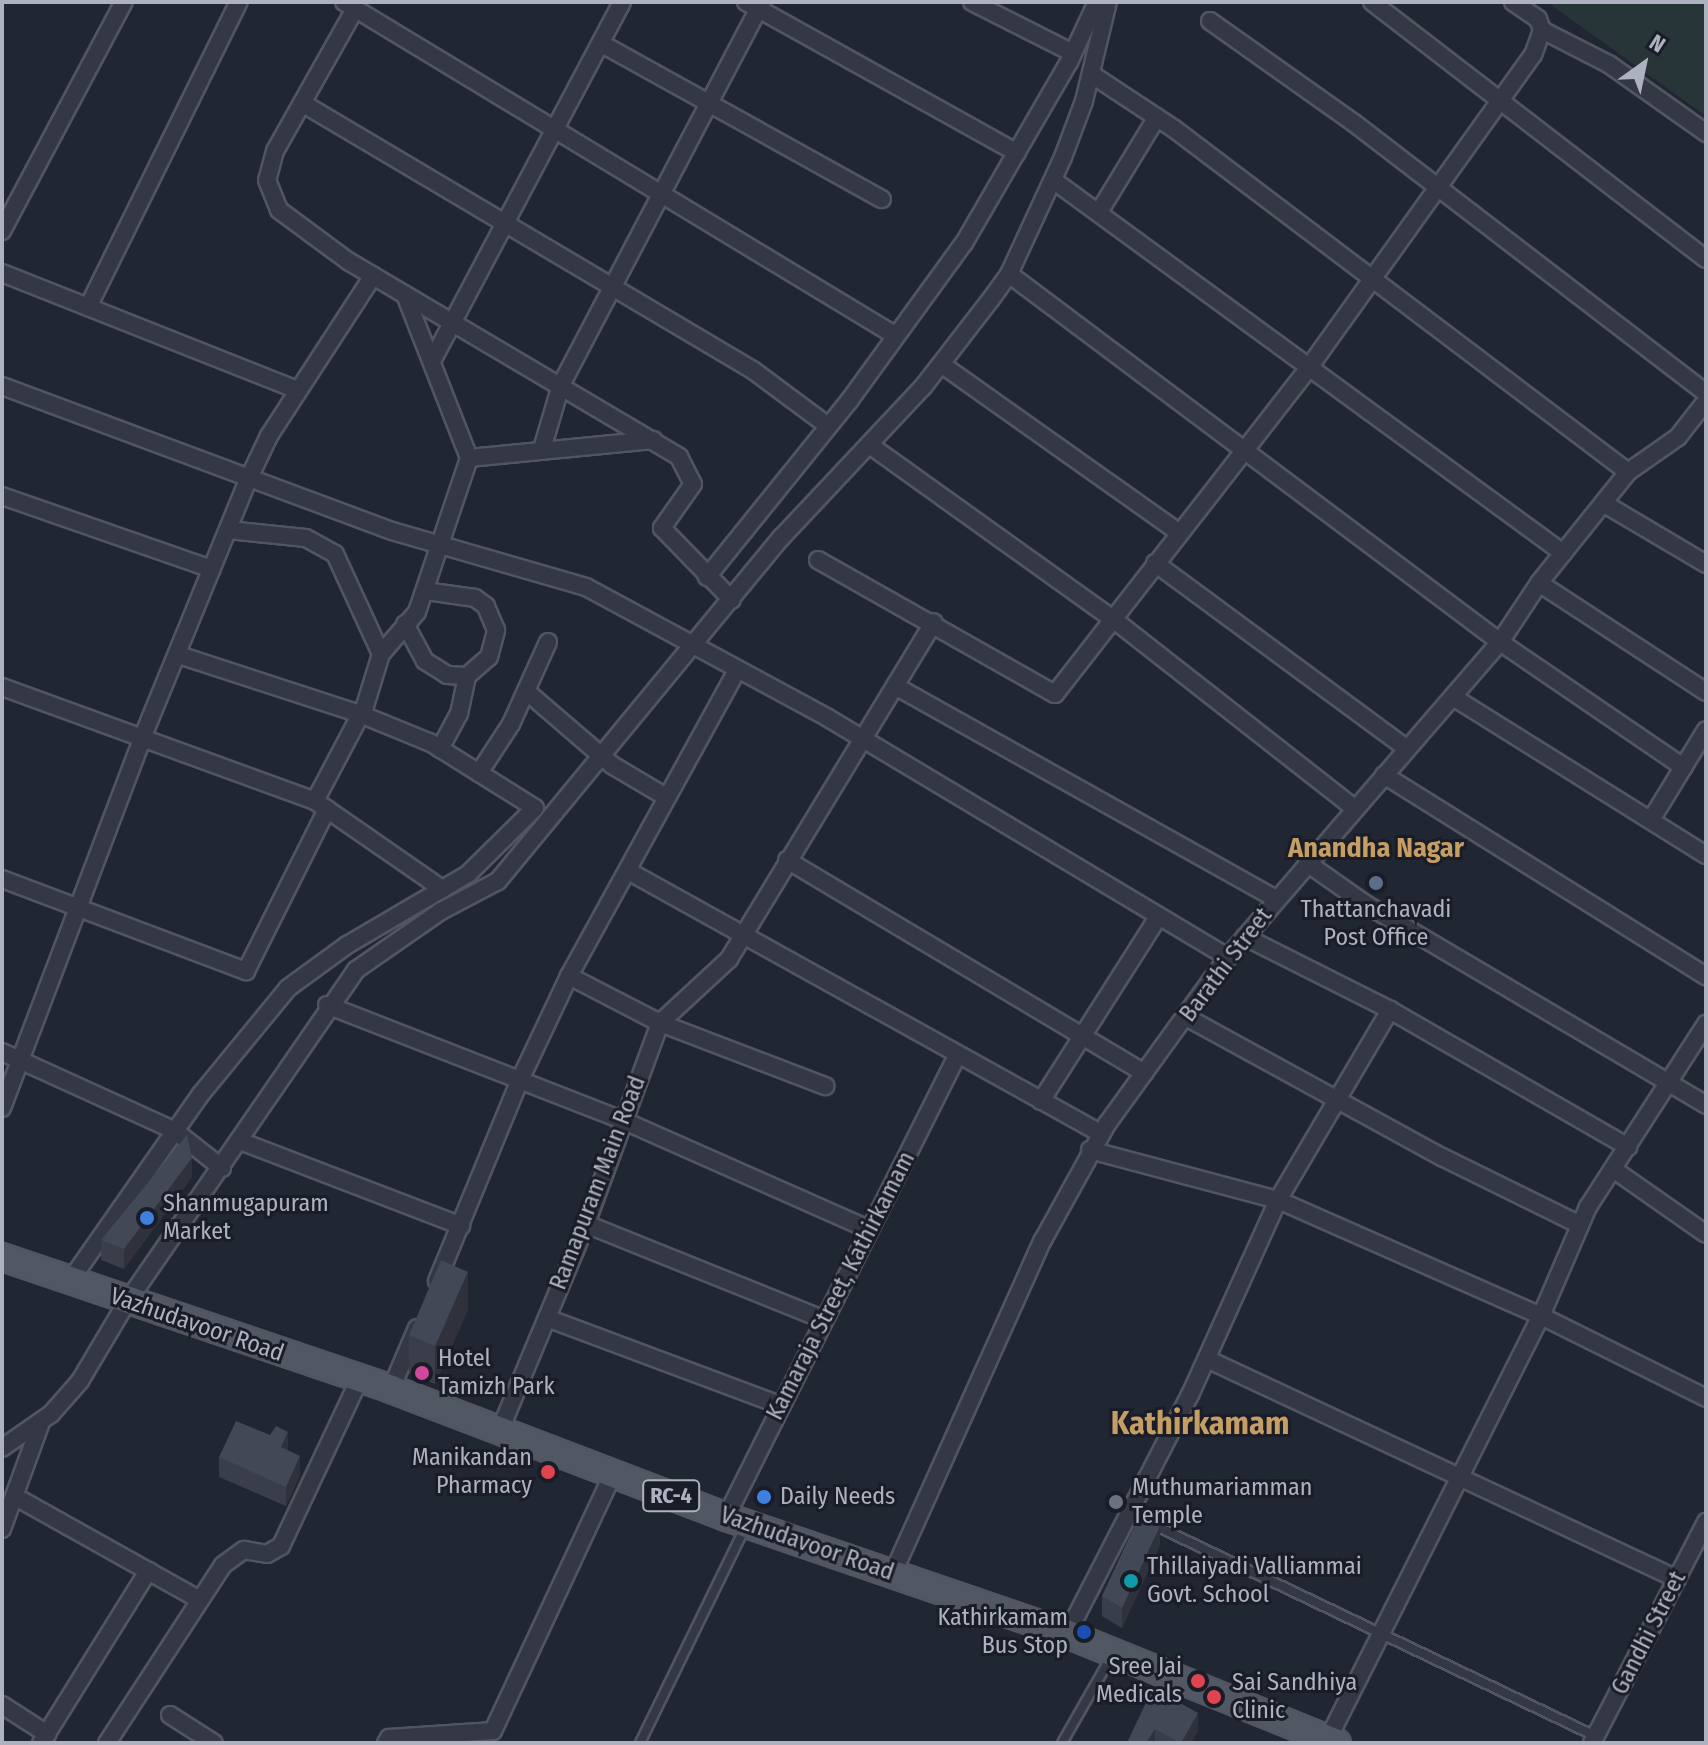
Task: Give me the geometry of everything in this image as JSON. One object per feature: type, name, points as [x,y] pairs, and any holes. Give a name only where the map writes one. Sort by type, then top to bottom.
[{"type":"main road","name":"Vazhudavoor Road","points":[[2,1257],[127,1302],[391,1389],[736,1520],[1067,1634],[1322,1740]]},
{"type":"street","points":[[2,231],[124,2]]},
{"type":"street","points":[[88,307],[239,2]]},
{"type":"street","points":[[432,361],[622,2]]},
{"type":"street","points":[[972,2],[1073,53]]},
{"type":"street","points":[[707,577],[828,426],[964,243],[1073,53],[1097,2]]},
{"type":"street","points":[[2,1448],[40,1423],[80,1381],[127,1302],[222,1168],[327,1005],[356,970],[441,911],[498,881],[694,649],[781,538],[871,446],[941,364],[1009,274],[1053,180],[1091,74],[1108,2]]},
{"type":"street","points":[[1372,2],[1706,259]]},
{"type":"street","points":[[818,560],[934,622],[1055,694],[1310,366],[1533,55],[1542,30],[1538,19],[1513,2]]},
{"type":"street","points":[[542,449],[561,385],[708,102],[755,4],[1017,153]]},
{"type":"street","points":[[732,600],[662,528],[693,484],[679,457],[373,276],[296,224],[269,192],[275,151],[350,5],[659,196],[725,230],[896,336]]},
{"type":"street","points":[[1210,21],[1354,123],[1435,189],[1706,393]]},
{"type":"street","points":[[1542,30],[1601,59],[1706,133]]},
{"type":"street","points":[[602,44],[882,199]]},
{"type":"street","points":[[1091,74],[1157,117],[1628,472]]},
{"type":"street","points":[[302,103],[505,227],[754,371],[828,426]]},
{"type":"street","points":[[1099,212],[1157,117]]},
{"type":"street","points":[[1053,180],[1563,553]]},
{"type":"street","points":[[2,273],[298,390]]},
{"type":"street","points":[[1009,274],[1500,642],[1683,767]]},
{"type":"street","points":[[2,1108],[143,736],[248,480],[298,390],[373,276]]},
{"type":"street","points":[[2,879],[246,971],[360,714],[381,654],[426,591],[469,458],[405,295]]},
{"type":"street","points":[[941,364],[1178,532]]},
{"type":"street","points":[[2,386],[248,480],[440,546],[586,587],[862,739],[1228,957]]},
{"type":"street","name":"Barathi Street","points":[[893,1573],[1043,1240],[1100,1133],[1228,957],[1500,642],[1539,583],[1628,472],[1678,437],[1706,401]]},
{"type":"street","points":[[469,458],[653,440]]},
{"type":"street","points":[[871,446],[1113,619],[1355,809]]},
{"type":"street","points":[[2,496],[212,569]]},
{"type":"street","points":[[1603,503],[1706,564]]},
{"type":"street","points":[[228,530],[306,538],[335,554],[381,654]]},
{"type":"street","points":[[1155,563],[1406,748]]},
{"type":"street","points":[[1539,583],[1706,692]]},
{"type":"street","points":[[405,624],[425,661],[447,675],[467,676],[481,667],[494,646],[493,616],[475,598],[426,591]]},
{"type":"street","name":"Ramapuram Main Road","points":[[500,1430],[586,1224],[660,1023],[729,959],[934,622]]},
{"type":"street","points":[[479,773],[526,691],[548,642]]},
{"type":"street","points":[[70,1281],[175,1131],[288,988],[347,945],[468,874],[535,808],[440,749],[360,714],[178,655]]},
{"type":"street","points":[[391,1389],[519,1082],[569,976],[630,872],[666,797],[736,672]]},
{"type":"street","points":[[440,749],[459,714],[467,676]]},
{"type":"street","points":[[895,686],[1276,899]]},
{"type":"street","points":[[2,687],[143,736],[321,805],[442,889]]},
{"type":"street","points":[[526,691],[601,756],[666,797]]},
{"type":"street","points":[[1453,697],[1706,855]]},
{"type":"street","points":[[1651,820],[1706,730]]},
{"type":"street","points":[[1384,775],[1706,976]]},
{"type":"street","points":[[787,860],[1144,1073]]},
{"type":"street","points":[[1307,863],[1367,905],[1706,1105]]},
{"type":"street","points":[[630,872],[742,937],[1100,1133]]},
{"type":"street","points":[[1041,1101],[1158,917]]},
{"type":"street","points":[[1245,937],[1390,1010],[1628,1147]]},
{"type":"street","points":[[569,976],[660,1023],[825,1086]]},
{"type":"street","points":[[327,1005],[622,1120],[866,1228]]},
{"type":"street","points":[[1067,1634],[1207,1359],[1278,1200],[1390,1010]]},
{"type":"street","points":[[1186,1017],[1338,1102],[1580,1225]]},
{"type":"street","points":[[1322,1740],[1381,1635],[1461,1476],[1541,1316],[1580,1225],[1706,1024]]},
{"type":"street","points":[[2,1052],[175,1131],[222,1168]]},
{"type":"street","name":"Kamaraja Street, Kathirkamam","points":[[736,1520],[780,1405],[866,1228],[957,1056]]},
{"type":"street","points":[[240,1141],[461,1226]]},
{"type":"street","points":[[1090,1150],[1278,1200],[1541,1316],[1706,1398]]},
{"type":"street","points":[[1613,1169],[1706,1234]]},
{"type":"street","points":[[586,1224],[822,1319]]},
{"type":"street","points":[[547,1318],[780,1405]]},
{"type":"street","points":[[1207,1359],[1677,1579]]},
{"type":"street","points":[[107,1743],[200,1600],[238,1552],[267,1554],[281,1546],[359,1380]]},
{"type":"street","points":[[2,1529],[40,1423]]},
{"type":"street","points":[[386,1743],[389,1738],[489,1737],[613,1474]]},
{"type":"street","points":[[14,1496],[200,1600]]},
{"type":"street","name":"Gandhi Street","points":[[1594,1739],[1706,1522]]},
{"type":"street","points":[[2,1705],[44,1738],[148,1571]]},
{"type":"street","points":[[170,1715],[214,1743]]},
{"type":"lane","points":[[1129,1513],[1594,1739]]},
{"type":"lane","points":[[640,1743],[736,1520]]},
{"type":"lane","points":[[1062,1743],[1113,1653]]},
{"type":"shaded area","points":[[1547,2],[1706,2],[1706,116]]},
{"type":"building","points":[[187,1135],[192,1158],[124,1249],[101,1240]]},
{"type":"building","points":[[441,1260],[468,1272],[435,1346],[409,1335]]},
{"type":"building","points":[[236,1421],[270,1435],[276,1426],[288,1432],[281,1447],[300,1456],[286,1487],[219,1457]]},
{"type":"building","points":[[1140,1514],[1160,1526],[1122,1608],[1102,1596]]},
{"type":"building","points":[[1153,1688],[1198,1713],[1181,1743],[1155,1729],[1146,1743],[1127,1743]]},
{"type":"place","name":"Thattanchavadi Post Office","points":[[1376,883]]},
{"type":"place","name":"Shanmugapuram Market","points":[[147,1218]]},
{"type":"place","name":"Hotel Tamizh Park","points":[[422,1373]]},
{"type":"place","name":"Manikandan Pharmacy","points":[[548,1472]]},
{"type":"place","name":"Daily Needs","points":[[764,1497]]},
{"type":"place","name":"Muthumariamman Temple","points":[[1116,1502]]},
{"type":"place","name":"Thillaiyadi Valliammai Govt. School","points":[[1131,1581]]},
{"type":"place","name":"Kathirkamam Bus Stop","points":[[1084,1632]]},
{"type":"place","name":"Sree Jai Medicals","points":[[1198,1681]]},
{"type":"place","name":"Sai Sandhiya Clinic","points":[[1214,1697]]},
{"type":"district","name":"Anandha Nagar","points":[[1376,848]]},
{"type":"district","name":"Kathirkamam","points":[[1200,1423]]}]
